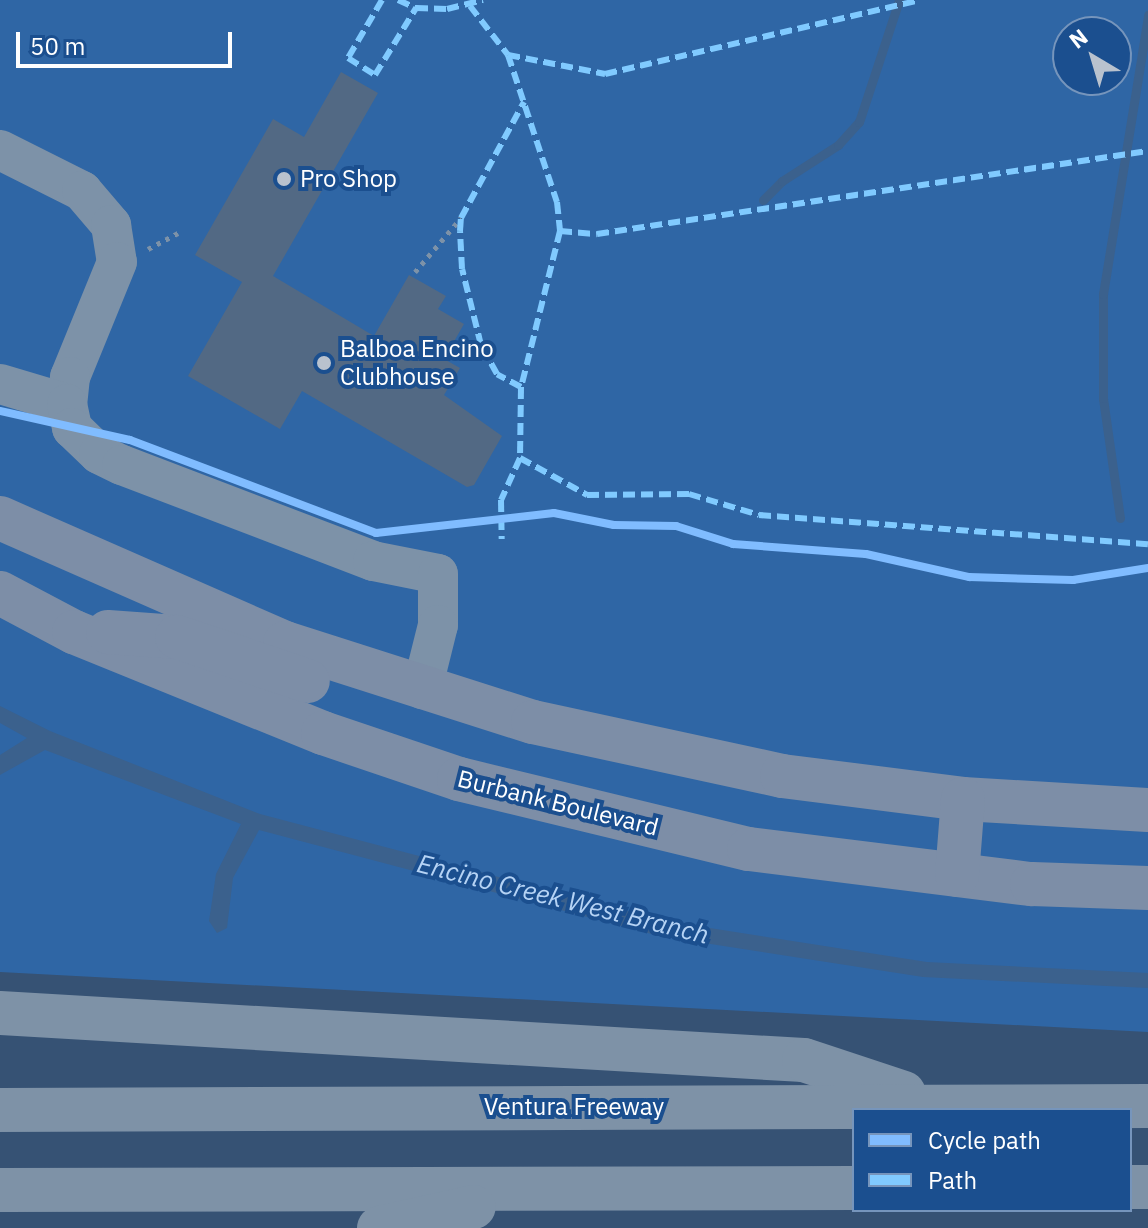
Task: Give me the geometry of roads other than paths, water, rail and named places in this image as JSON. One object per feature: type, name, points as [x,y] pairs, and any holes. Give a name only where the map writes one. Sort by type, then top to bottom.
[{"type":"highway","points":[[0,1013],[804,1060],[940,1105]]},
{"type":"highway","name":"Ventura Freeway","points":[[0,1110],[1148,1106]]},
{"type":"highway","points":[[0,1190],[852,1188]]},
{"type":"highway","points":[[379,1228],[561,1189]]},
{"type":"main road","points":[[0,518],[187,604],[422,689],[647,750],[782,776],[963,799],[1148,810]]},
{"type":"main road","name":"Burbank Boulevard","points":[[0,593],[74,632],[323,733],[459,779],[749,849],[957,875],[1148,888]]},
{"type":"main road","points":[[74,632],[177,637],[383,705],[396,705],[422,689]]},
{"type":"main road","points":[[957,875],[963,799]]},
{"type":"lane","points":[[0,150],[82,191],[111,225],[117,262],[70,377],[67,404],[72,428],[99,454],[122,465],[373,561],[438,574],[438,625],[422,689]]},
{"type":"lane","points":[[0,384],[67,404]]},
{"type":"water","name":"Encino Creek West Branch","points":[[0,706],[50,731],[260,814],[665,921],[927,962],[1148,973],[1148,988],[923,977],[659,936],[259,830],[233,878],[227,928],[217,933],[209,921],[216,874],[241,824],[45,750],[0,775],[0,755],[27,738],[0,723]]},
{"type":"waterway","points":[[763,200],[782,181],[838,145],[859,122],[899,0]]},
{"type":"waterway","points":[[1120,518],[1103,398],[1103,294],[1148,15]]},
{"type":"place","name":"Pro Shop","points":[[284,179]]},
{"type":"place","name":"Balboa Encino Clubhouse","points":[[324,363]]}]
